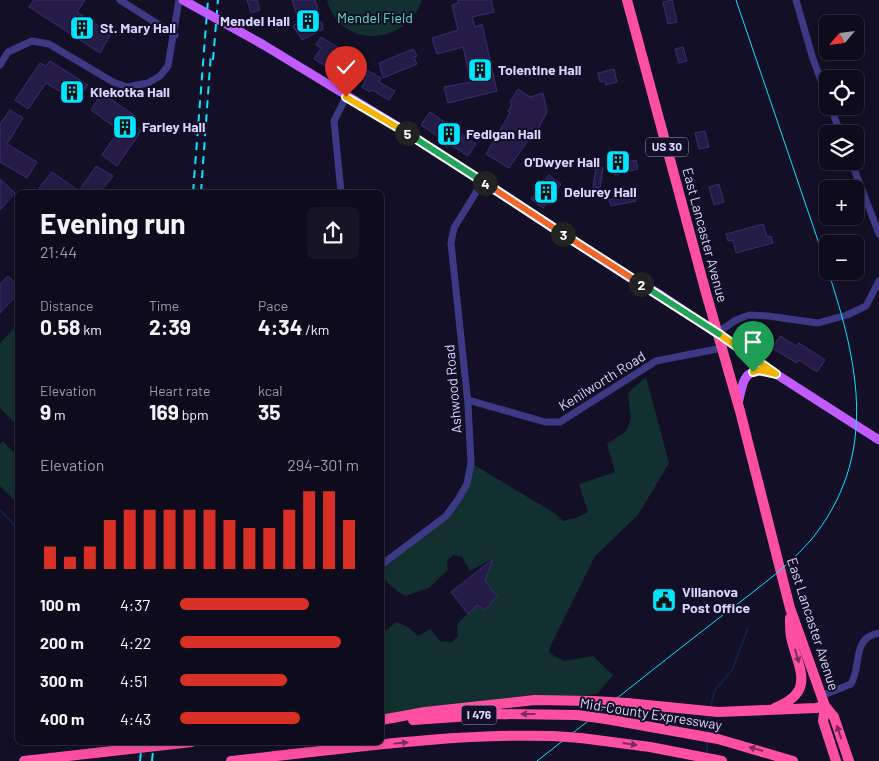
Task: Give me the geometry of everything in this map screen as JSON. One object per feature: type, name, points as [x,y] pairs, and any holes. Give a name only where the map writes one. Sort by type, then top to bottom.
[{"type":"highway","name":"East Lancaster Avenue","points":[[627,0],[717,334],[738,404],[790,608],[823,701],[834,717],[849,761]]},
{"type":"highway","points":[[770,710],[791,700],[802,682],[802,673],[791,636],[790,608]]},
{"type":"highway","points":[[384,721],[425,712],[535,700],[627,703],[718,712],[770,710],[823,701]]},
{"type":"highway","name":"East Lancaster Avenue","points":[[823,701],[823,721],[836,761]]},
{"type":"highway","name":"Mid-County Expressway","points":[[384,722],[499,714],[576,716],[690,733],[718,739],[793,761]]},
{"type":"highway","name":"I 476","points":[[231,761],[438,740],[519,735],[581,738],[684,753],[715,760]]},
{"type":"highway","points":[[24,761],[165,745]]},
{"type":"main road","points":[[181,0],[262,44],[346,97],[397,126],[879,440]]},
{"type":"main road","points":[[738,404],[744,379],[750,373],[759,370],[776,374]]},
{"type":"street","points":[[120,0],[175,35]]},
{"type":"street","points":[[0,65],[8,52],[32,41],[49,44],[113,82],[126,87],[148,83],[160,76],[168,66],[181,0]]},
{"type":"street","points":[[796,0],[812,59],[819,76]]},
{"type":"street","points":[[341,190],[334,121],[346,97]]},
{"type":"street","points":[[854,170],[879,234]]},
{"type":"street","name":"Ashwood Road","points":[[384,563],[446,516],[467,484],[471,464],[468,400],[452,243],[454,228],[483,181]]},
{"type":"street","points":[[717,334],[736,320],[749,315],[818,323],[847,315],[866,306],[879,281]]},
{"type":"street","name":"Kenilworth Road","points":[[468,400],[545,422],[560,422],[656,361],[722,348]]},
{"type":"street","points":[[823,701],[851,684],[861,644],[869,637],[879,633]]},
{"type":"green space","name":"Mendel Field","points":[[327,0],[422,0],[414,15],[402,26],[388,33],[373,36],[359,34],[345,28],[334,16]]},
{"type":"green space","points":[[15,327],[15,423],[0,408],[0,343]]},
{"type":"green space","points":[[646,377],[669,463],[638,515],[595,556],[550,647],[549,653],[564,661],[593,656],[613,675],[597,694],[384,715],[384,632],[396,622],[408,627],[418,636],[430,629],[440,641],[452,642],[458,636],[457,624],[477,605],[485,610],[497,597],[485,581],[492,559],[470,571],[462,557],[453,555],[447,561],[448,570],[429,588],[405,596],[385,580],[384,563],[446,516],[459,498],[471,463],[556,514],[563,521],[576,518],[588,512],[579,484],[615,472],[607,444],[626,431],[631,419],[628,393]]},
{"type":"green space","points":[[3,441],[15,454],[15,501],[0,486],[0,444]]},
{"type":"building","name":"St. Mary Hall","points":[[34,0],[85,0],[77,12],[111,34],[100,53],[29,7]]},
{"type":"building","points":[[247,0],[257,0],[260,10],[251,13]]},
{"type":"building","name":"Mendel Hall","points":[[292,0],[315,0],[319,13],[316,14],[319,23],[322,22],[323,29],[302,40],[293,26],[299,22]]},
{"type":"building","name":"Tolentine Hall","points":[[458,0],[491,0],[494,12],[472,17],[475,27],[482,24],[497,91],[448,103],[444,87],[471,82],[463,47],[437,54],[432,38],[458,30],[452,5],[458,3]]},
{"type":"building","points":[[672,0],[677,22],[668,24],[663,2]]},
{"type":"building","points":[[321,37],[365,64],[363,68],[381,78],[379,82],[395,91],[389,100],[372,90],[370,92],[362,87],[368,76],[355,69],[348,80],[314,59],[321,48],[316,45]]},
{"type":"building","points":[[683,47],[687,61],[679,63],[675,49]]},
{"type":"building","points":[[413,49],[417,56],[414,57],[417,64],[383,78],[379,63]]},
{"type":"building","name":"Klekotka Hall","points":[[50,61],[88,85],[76,101],[46,83],[28,109],[15,100],[40,63],[46,66]]},
{"type":"building","points":[[614,69],[617,82],[606,85],[605,81],[600,82],[598,73]]},
{"type":"building","points":[[518,89],[530,97],[543,93],[547,112],[537,131],[535,130],[509,168],[486,154],[510,113],[508,111],[512,105],[510,102]]},
{"type":"building","name":"Farley Hall","points":[[102,93],[135,116],[130,123],[141,131],[117,166],[102,155],[119,130],[91,110]]},
{"type":"building","points":[[10,110],[23,118],[7,144],[37,162],[27,178],[0,162],[0,124]]},
{"type":"building","name":"Fedigan Hall","points":[[430,112],[476,144],[468,156],[421,125]]},
{"type":"building","points":[[705,131],[709,147],[699,149],[695,133]]},
{"type":"building","name":"O'Dwyer Hall","points":[[622,151],[625,163],[636,160],[638,169],[615,175],[609,154]]},
{"type":"building","points":[[96,166],[113,176],[102,190],[80,190]]},
{"type":"building","points":[[596,167],[603,168],[600,188],[593,187]]},
{"type":"building","points":[[52,172],[78,190],[42,190],[39,188]]},
{"type":"building","name":"Delurey Hall","points":[[549,175],[561,184],[543,208],[531,199]]},
{"type":"building","points":[[0,179],[15,193],[0,210]]},
{"type":"building","points":[[719,184],[724,202],[714,205],[709,187]]},
{"type":"building","points":[[633,191],[636,201],[611,206],[609,200]]},
{"type":"building","points":[[763,224],[767,237],[771,236],[773,243],[736,253],[733,240],[728,241],[726,234]]},
{"type":"building","points":[[8,276],[15,283],[15,297],[0,313],[0,284]]},
{"type":"building","points":[[780,336],[796,346],[799,343],[825,360],[817,372],[799,360],[797,363],[772,348]]},
{"type":"building","points":[[493,559],[485,581],[497,597],[485,610],[477,605],[468,614],[451,592]]},
{"type":"waterway","points":[[0,510],[15,526]]},
{"type":"waterway","points":[[710,708],[715,690],[732,670],[748,628]]},
{"type":"waterway","points":[[708,715],[708,733]]},
{"type":"waterway","points":[[707,740],[707,756]]},
{"type":"tram line","points":[[736,0],[819,244]]},
{"type":"tram line","points":[[537,761],[775,574],[811,540],[833,508],[847,476],[854,443],[857,409],[848,341],[831,280]]},
{"type":"railway","points":[[193,190],[208,0]]},
{"type":"railway","points":[[213,60],[218,0]]},
{"type":"railway","points":[[201,190],[211,53]]},
{"type":"railway","points":[[140,761],[142,745]]},
{"type":"railway","points":[[152,761],[154,745]]},
{"type":"place","name":"Mendel Hall","points":[[308,21]]},
{"type":"place","name":"St. Mary Hall","points":[[82,28]]},
{"type":"place","name":"Tolentine Hall","points":[[480,70]]},
{"type":"place","name":"Klekotka Hall","points":[[72,92]]},
{"type":"place","name":"Farley Hall","points":[[125,127]]},
{"type":"place","name":"Fedigan Hall","points":[[449,134]]},
{"type":"place","name":"O'Dwyer Hall","points":[[618,162]]},
{"type":"place","name":"Delurey Hall","points":[[546,192]]},
{"type":"place","name":"Villanova Post Office","points":[[664,600]]},
{"type":"route","points":[[346,97],[397,126],[627,276],[659,294],[776,374],[759,370],[753,372]]}]
